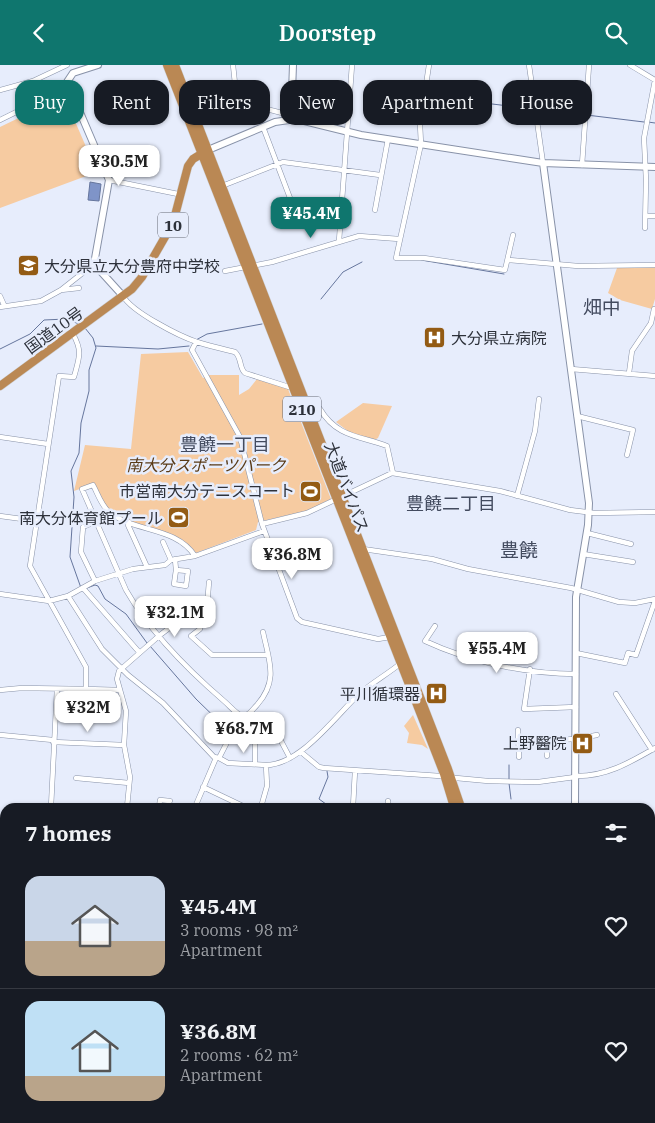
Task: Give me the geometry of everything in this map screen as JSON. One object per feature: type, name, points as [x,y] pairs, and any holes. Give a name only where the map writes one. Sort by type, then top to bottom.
[{"type":"highway","points":[[167,65],[204,151]]},
{"type":"highway","points":[[175,65],[204,151]]},
{"type":"highway","name":"大道バイパス","points":[[204,151],[222,186],[293,385],[340,497]]},
{"type":"highway","name":"大道バイパス","points":[[204,151],[446,771],[453,803]]},
{"type":"highway","name":"国道10号","points":[[123,296],[141,273],[162,236],[178,194],[186,162],[204,151]]},
{"type":"highway","name":"国道10号","points":[[0,386],[123,296],[142,277],[167,238],[173,223],[188,166],[204,151]]},
{"type":"highway","name":"大道バイパス","points":[[449,781],[459,803]]},
{"type":"street","points":[[0,90],[33,81],[68,65]]},
{"type":"street","points":[[68,80],[73,73],[98,65]]},
{"type":"street","points":[[233,65],[234,80]]},
{"type":"street","points":[[292,80],[293,65]]},
{"type":"street","points":[[338,241],[352,65]]},
{"type":"street","points":[[429,65],[420,124],[421,144],[413,188],[399,239],[396,258],[424,258],[506,270],[513,235]]},
{"type":"street","points":[[529,65],[589,513],[576,590],[575,803]]},
{"type":"street","points":[[582,165],[589,65]]},
{"type":"street","points":[[630,65],[655,80],[644,138],[646,167],[645,229]]},
{"type":"street","points":[[0,120],[15,113]]},
{"type":"street","points":[[204,151],[280,121]]},
{"type":"street","points":[[0,296],[2,306],[41,301],[61,290],[94,264],[109,180],[84,122]]},
{"type":"street","points":[[320,125],[346,132],[542,163],[655,167]]},
{"type":"street","points":[[263,127],[290,198]]},
{"type":"street","points":[[374,210],[388,139]]},
{"type":"street","points":[[222,186],[278,163],[344,169],[380,175]]},
{"type":"street","points":[[109,180],[178,194]]},
{"type":"street","points":[[646,216],[655,216]]},
{"type":"street","points":[[225,271],[250,267],[359,236],[399,239]]},
{"type":"street","points":[[509,259],[557,265],[655,265]]},
{"type":"street","points":[[94,264],[128,304],[196,342],[235,352],[239,356],[242,370],[246,373],[289,387],[293,385]]},
{"type":"street","points":[[61,290],[80,288]]},
{"type":"street","points":[[629,373],[632,351],[649,325],[654,309]]},
{"type":"street","points":[[649,325],[655,326]]},
{"type":"street","points":[[74,333],[81,347],[74,377],[59,377],[30,566],[86,667],[86,689]]},
{"type":"street","points":[[196,342],[192,350],[240,437],[264,531],[297,618],[302,622],[378,639],[393,636]]},
{"type":"street","points":[[571,369],[655,376]]},
{"type":"street","points":[[517,496],[535,431],[539,399]]},
{"type":"street","points":[[320,409],[325,416],[348,434],[387,446],[393,473]]},
{"type":"street","points":[[577,416],[633,430],[627,455]]},
{"type":"street","points":[[0,437],[48,444]]},
{"type":"street","points":[[262,524],[307,513],[393,473],[488,489],[559,508],[589,513],[655,512]]},
{"type":"street","points":[[195,556],[189,547],[178,538],[129,522],[108,511],[93,485],[82,489],[130,596],[160,635],[208,687],[240,715],[249,714],[269,689],[271,671],[263,632]]},
{"type":"street","points":[[0,516],[37,521]]},
{"type":"street","points":[[95,581],[81,552],[83,527],[97,521]]},
{"type":"street","points":[[129,522],[128,525],[147,567]]},
{"type":"street","points":[[0,594],[49,601],[68,595],[95,581],[147,567],[165,565],[173,559],[195,556],[264,531]]},
{"type":"street","points":[[587,533],[632,544]]},
{"type":"street","points":[[618,540],[618,547]]},
{"type":"street","points":[[163,542],[173,559],[176,570],[174,584],[186,586],[188,571],[176,570]]},
{"type":"street","points":[[360,550],[432,559],[468,569],[576,590],[624,603],[655,600],[636,655],[628,653],[625,663],[576,653]]},
{"type":"street","points":[[583,554],[633,562]]},
{"type":"street","points":[[127,803],[129,783],[124,745],[126,717],[117,679],[121,668],[160,635],[197,607],[208,607],[208,581]]},
{"type":"street","points":[[83,588],[139,652]]},
{"type":"street","points":[[68,595],[100,647],[121,668],[163,703],[218,758],[228,763],[275,765],[301,752],[359,693],[403,661]]},
{"type":"street","points":[[190,613],[201,625],[200,629],[191,636],[212,655],[268,655]]},
{"type":"street","points":[[435,627],[424,641],[462,656],[557,674],[576,674]]},
{"type":"street","points":[[530,669],[524,709],[576,707]]},
{"type":"street","points":[[0,690],[10,688],[120,690]]},
{"type":"street","points":[[51,803],[56,689]]},
{"type":"street","points":[[449,781],[538,782],[594,775],[618,769],[653,749],[616,694]]},
{"type":"street","points":[[197,803],[203,787],[240,715]]},
{"type":"street","points":[[255,764],[255,727],[271,722],[290,758]]},
{"type":"street","points":[[518,730],[519,757]]},
{"type":"street","points":[[1,735],[53,741],[124,745]]},
{"type":"street","points":[[519,742],[575,739],[597,735]]},
{"type":"street","points":[[546,740],[547,756]]},
{"type":"street","points":[[301,752],[319,767],[355,771],[446,771]]},
{"type":"street","points":[[262,803],[268,786],[266,765]]},
{"type":"street","points":[[353,803],[355,771]]},
{"type":"street","points":[[76,778],[129,783]]},
{"type":"street","points":[[203,787],[237,803]]},
{"type":"street","points":[[160,803],[160,800],[170,801]]},
{"type":"green space","points":[[15,120],[15,125],[77,125],[97,172],[0,208],[0,127]]},
{"type":"green space","points":[[655,267],[655,299],[652,309],[620,300],[608,293],[617,268]]},
{"type":"green space","name":"南大分スポーツパーク","points":[[188,352],[203,378],[208,375],[239,375],[239,395],[249,389],[257,379],[288,389],[331,499],[306,511],[258,522],[256,530],[196,553],[178,537],[120,518],[102,502],[94,484],[74,491],[85,445],[131,449],[141,354]]},
{"type":"green space","points":[[363,403],[392,406],[378,438],[374,440],[349,432],[336,422]]},
{"type":"green space","points":[[413,715],[428,749],[422,745],[407,743],[409,733],[404,726]]},
{"type":"water","points":[[90,182],[101,184],[99,201],[88,200]]},
{"type":"waterway","points":[[492,104],[502,105]]},
{"type":"waterway","points":[[592,116],[644,122]]},
{"type":"waterway","points":[[648,122],[655,123]]},
{"type":"waterway","points":[[421,260],[504,274]]},
{"type":"waterway","points":[[321,299],[343,272],[362,262]]},
{"type":"waterway","points":[[0,349],[30,334],[44,320],[66,319],[79,324]]},
{"type":"waterway","points":[[196,340],[207,334],[262,324]]},
{"type":"waterway","points":[[81,588],[70,557],[74,497],[71,471],[79,453],[81,423],[89,391],[89,370],[96,348],[93,338],[85,328]]},
{"type":"waterway","points":[[96,346],[158,349],[189,346]]},
{"type":"waterway","points":[[87,588],[95,585],[98,586],[105,599],[126,614],[147,643]]},
{"type":"waterway","points":[[150,646],[196,699],[230,732]]},
{"type":"waterway","points":[[509,765],[509,779]]},
{"type":"waterway","points":[[324,803],[319,799],[328,777],[327,771]]},
{"type":"waterway","points":[[509,783],[511,799]]},
{"type":"place","name":"大分県立大分豊府中学校","points":[[28,266]]},
{"type":"place","name":"大分県立病院","points":[[435,338]]},
{"type":"place","name":"市営南大分テニスコート","points":[[311,491]]},
{"type":"place","name":"南大分体育館プール","points":[[179,518]]},
{"type":"place","name":"平川循環器","points":[[436,694]]},
{"type":"place","name":"上野醫院","points":[[583,743]]},
{"type":"district","name":"畑中","points":[[602,307]]},
{"type":"district","name":"豊饒一丁目","points":[[225,444]]},
{"type":"district","name":"豊饒二丁目","points":[[451,503]]},
{"type":"district","name":"豊饒","points":[[519,550]]}]
